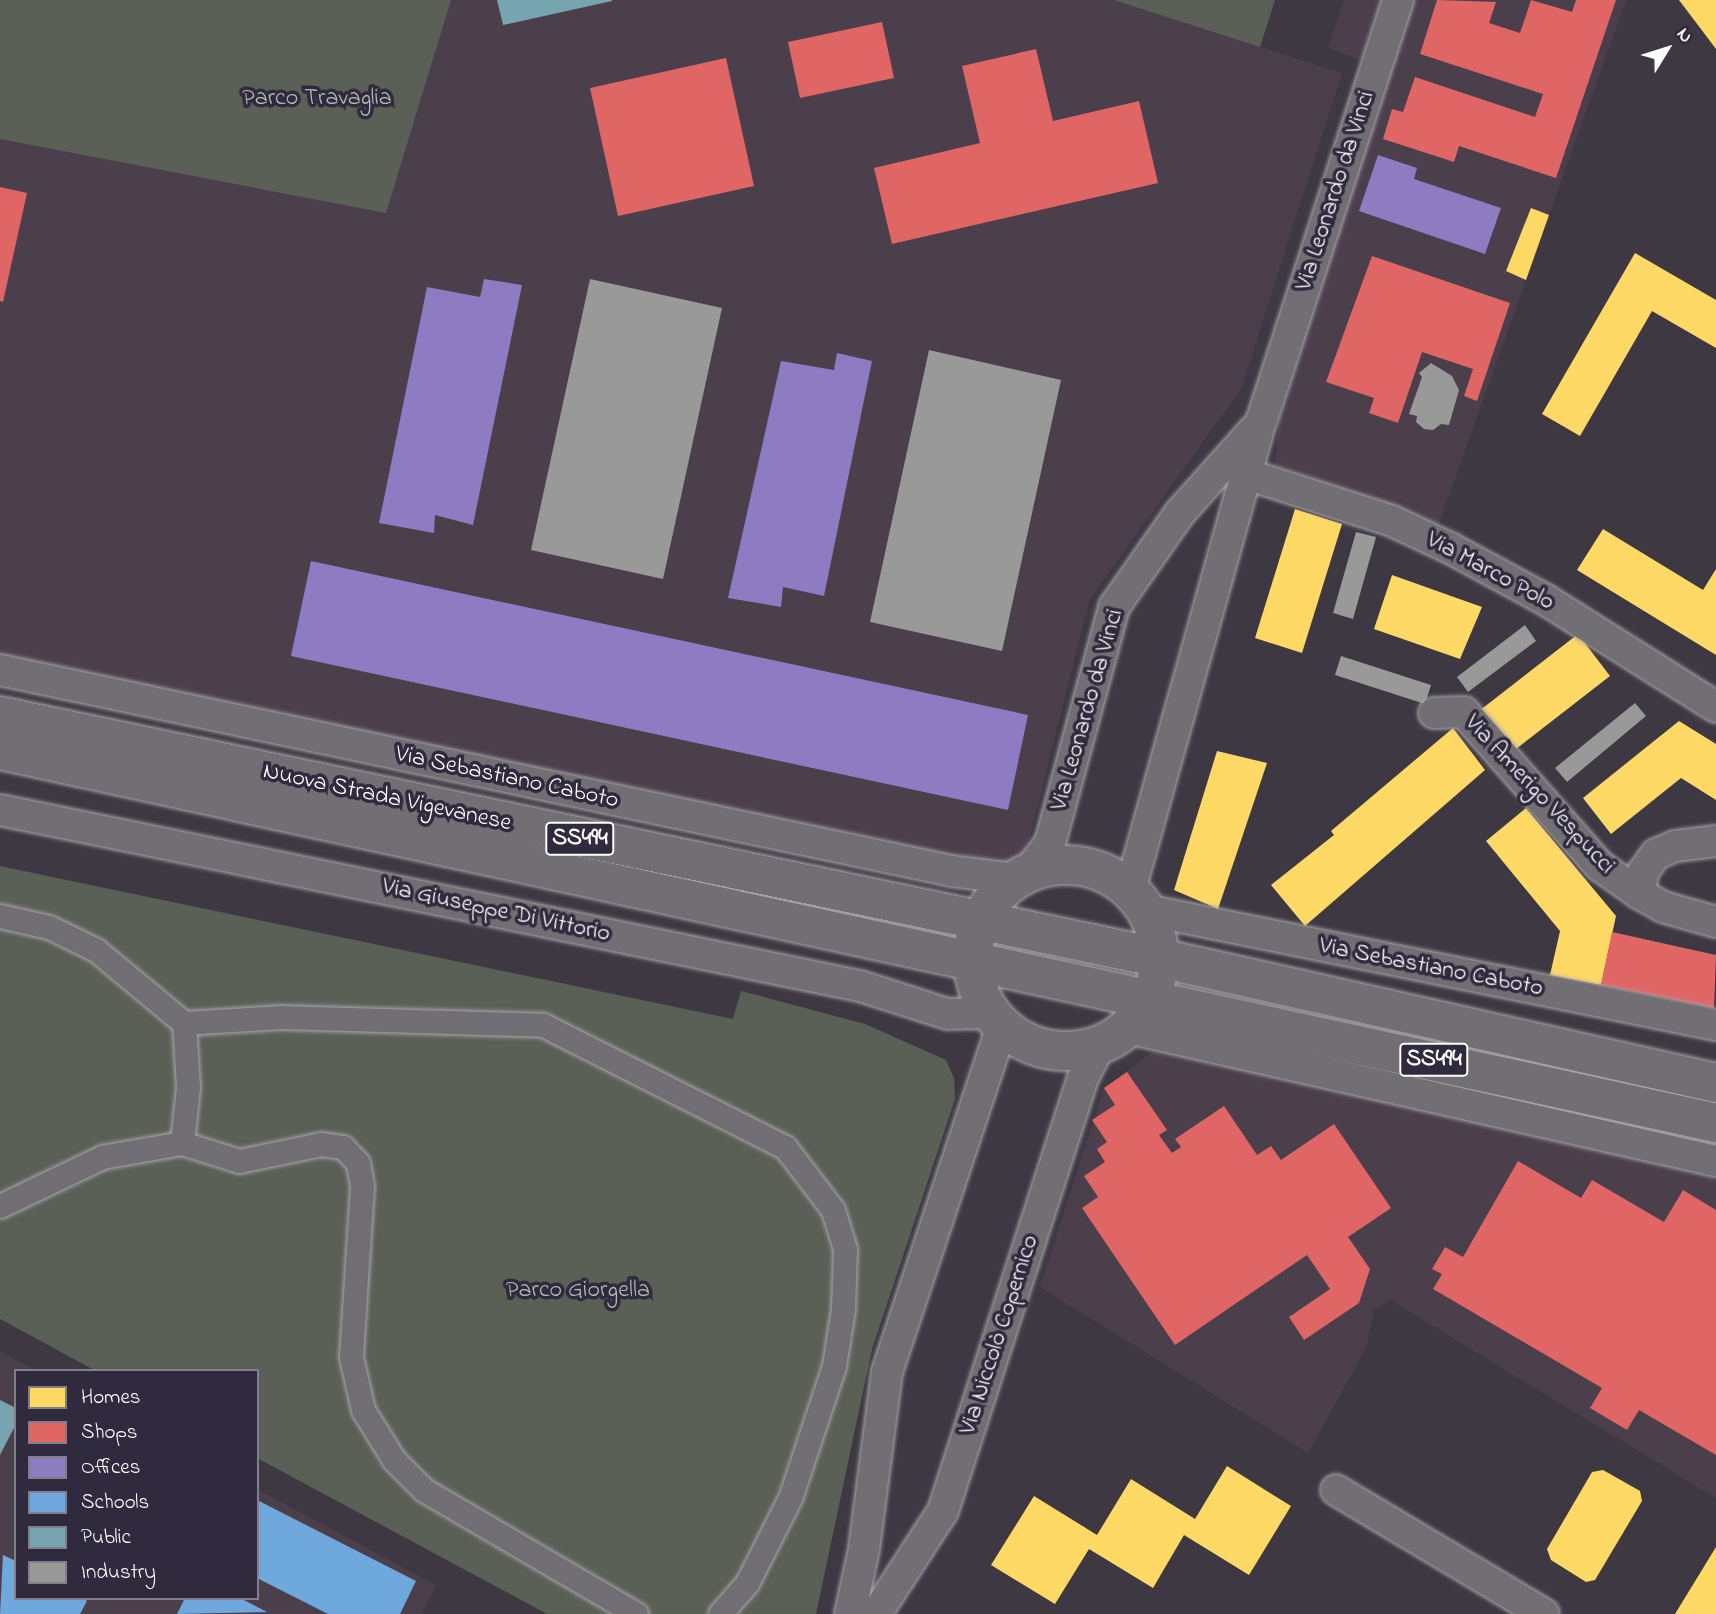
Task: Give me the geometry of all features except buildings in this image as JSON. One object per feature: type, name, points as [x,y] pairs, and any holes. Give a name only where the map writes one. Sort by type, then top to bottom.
[{"type":"main road","name":"Nuova Strada Vigevanese","points":[[0,716],[976,940],[1152,997],[1716,1123]]},
{"type":"main road","name":"Nuova Strada Vigevanese","points":[[0,750],[976,940],[1160,958],[1716,1083]]},
{"type":"main road","points":[[1049,866],[1082,866],[1106,874],[1138,900],[1160,958],[1152,997],[1114,1037],[1077,1051],[1044,1049],[996,1019],[976,983],[976,940],[999,892],[1022,876],[1049,866]]},
{"type":"street","name":"Via Leonardo da Vinci","points":[[1138,900],[1261,422],[1398,0]]},
{"type":"street","name":"Via Leonardo da Vinci","points":[[1022,876],[1050,843],[1114,607],[1180,514],[1261,422]]},
{"type":"street","name":"Via Marco Polo","points":[[1246,474],[1392,522],[1452,549],[1546,600],[1716,707]]},
{"type":"street","name":"Via Sebastiano Caboto","points":[[0,670],[951,871],[1022,876]]},
{"type":"street","name":"Via Amerigo Vespucci","points":[[1434,713],[1464,712],[1600,866],[1640,894]]},
{"type":"street","name":"Via Giuseppe Di Vittorio","points":[[0,810],[860,986],[948,1014],[996,1019]]},
{"type":"street","points":[[1716,841],[1675,846],[1656,854],[1643,872],[1640,894],[1663,907],[1716,922]]},
{"type":"street","name":"Via Sebastiano Caboto","points":[[1138,900],[1716,1025]]},
{"type":"street","points":[[0,916],[49,927],[96,950],[184,1023],[281,1017],[543,1025],[785,1147],[833,1210],[845,1249],[843,1309],[834,1366],[790,1498],[747,1583],[720,1614]]},
{"type":"street","points":[[850,1614],[864,1549],[887,1372],[996,1019]]},
{"type":"street","points":[[182,1143],[188,1087],[184,1023]]},
{"type":"street","points":[[1114,1037],[1716,1161]]},
{"type":"street","name":"Via Niccolò Copernico","points":[[876,1614],[943,1511],[1083,1078],[1114,1037]]},
{"type":"street","points":[[0,1206],[102,1157],[182,1143],[239,1161],[321,1144],[342,1147],[359,1163],[362,1186],[351,1357],[363,1410],[394,1460],[424,1490],[636,1614]]},
{"type":"street","points":[[1336,1490],[1544,1614]]},
{"type":"shaded area","points":[[451,0],[1114,0],[1342,73],[1241,389],[1090,599],[1022,866],[992,888],[0,679],[0,139],[386,212]]},
{"type":"shaded area","points":[[1344,0],[1626,0],[1436,532],[1275,464],[1279,420],[1389,71],[1328,48]]},
{"type":"shaded area","points":[[1190,1024],[1716,1143],[1716,1498],[1390,1300],[1374,1310],[1366,1348],[1308,1453],[1040,1287],[1104,1088]]},
{"type":"shaded area","points":[[0,1351],[33,1369],[14,1369],[14,1600],[259,1600],[259,1490],[436,1585],[422,1614],[0,1614]]},
{"type":"green space","name":"Parco Travaglia","points":[[0,0],[451,0],[386,213],[0,139]]},
{"type":"green space","points":[[1114,0],[1275,0],[1260,47]]},
{"type":"green space","name":"Parco Giorgella","points":[[0,866],[733,1019],[741,991],[865,1024],[946,1060],[954,1078],[955,1099],[872,1349],[816,1614],[547,1614],[259,1459],[259,1369],[92,1369],[0,1319]]}]
